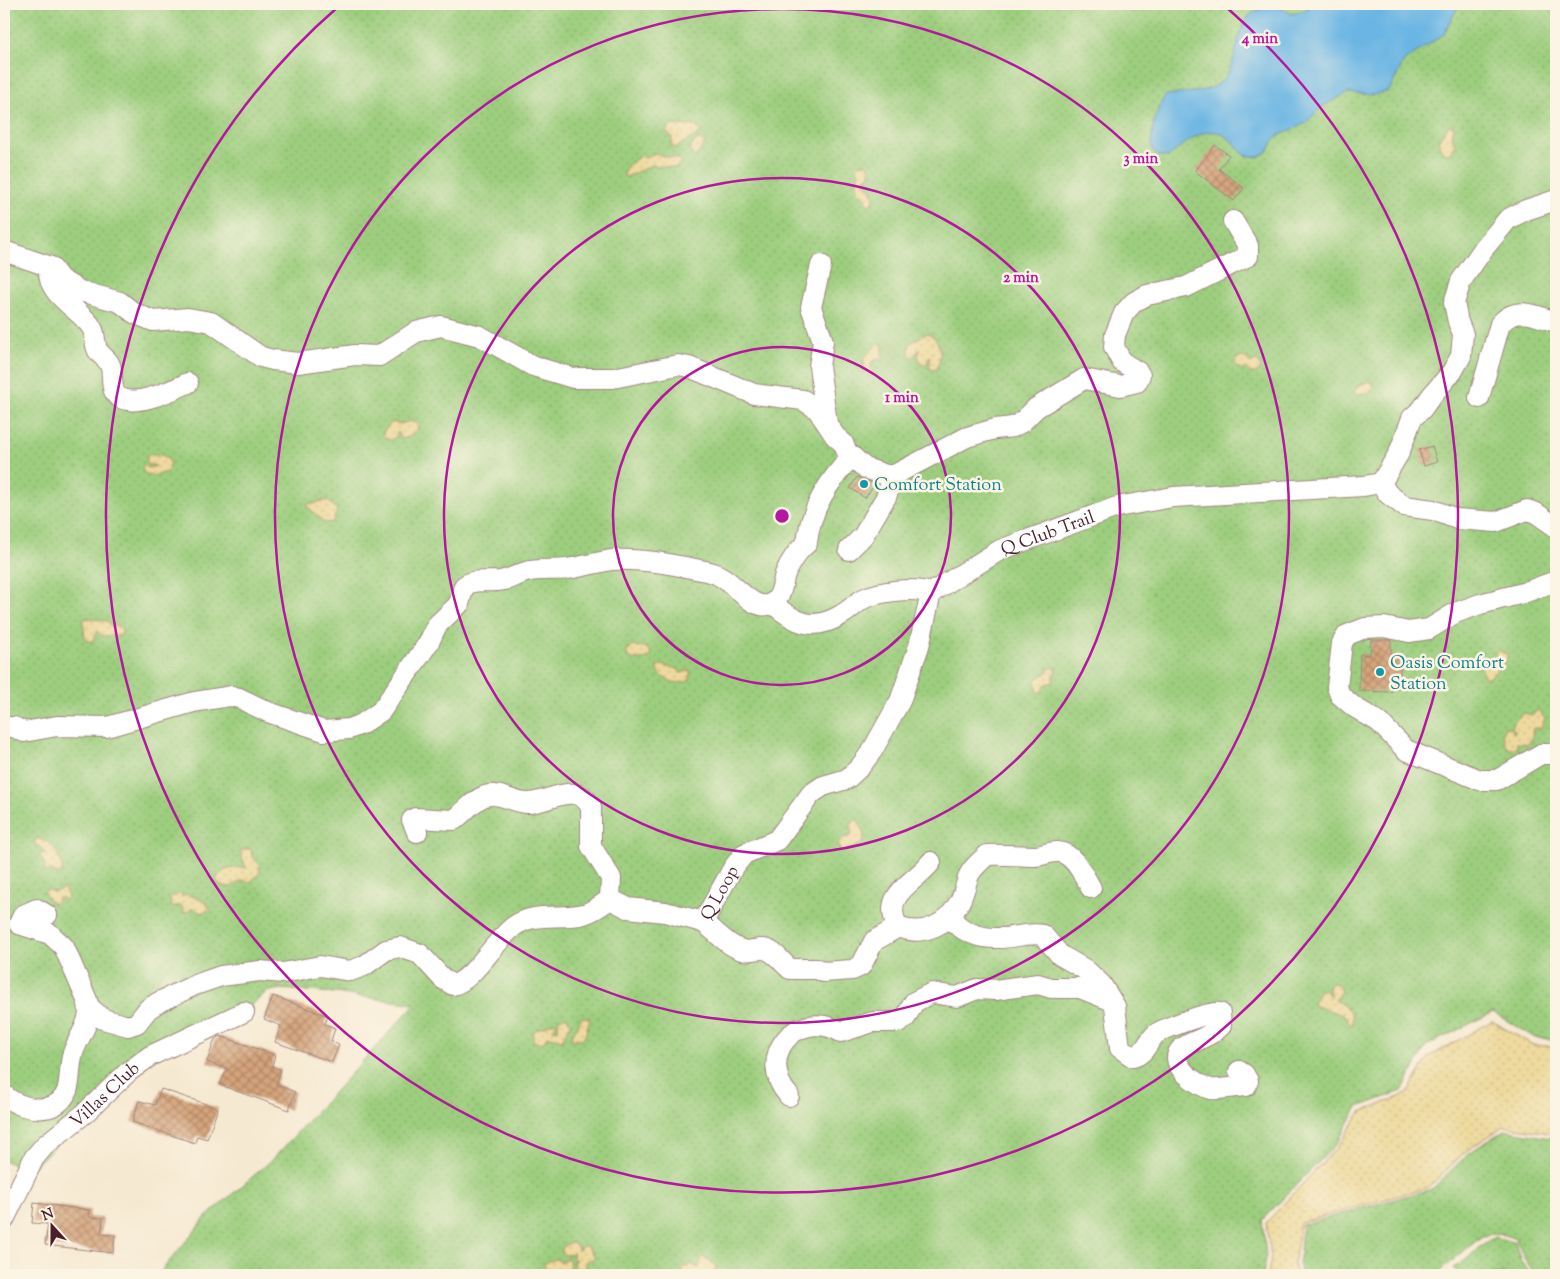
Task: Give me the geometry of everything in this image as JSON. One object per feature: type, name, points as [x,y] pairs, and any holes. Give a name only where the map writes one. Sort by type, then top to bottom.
[{"type":"street","points":[[1556,200],[1526,210],[1508,219],[1484,248],[1461,281],[1454,303],[1463,334],[1461,356],[1452,372],[1422,409],[1412,418],[1399,453],[1381,483],[1388,494],[1404,506],[1433,510],[1457,519],[1496,522],[1527,510],[1536,512],[1556,527]]},
{"type":"street","points":[[188,383],[155,396],[138,400],[126,400],[118,397],[114,391],[110,364],[99,352],[92,329],[52,285],[49,279],[50,268],[60,279],[80,291],[120,302],[144,318],[153,321],[188,318],[211,322],[255,353],[274,360],[298,363],[355,355],[379,356],[416,332],[430,327],[449,327],[480,336],[547,372],[573,378],[613,378],[678,366],[689,367],[754,394],[803,400],[817,410],[852,456],[865,468],[886,475],[894,475],[967,437],[996,428],[1013,427],[1022,422],[1036,408],[1084,378],[1120,386],[1137,382],[1140,376],[1138,372],[1122,362],[1114,346],[1115,335],[1124,312],[1134,302],[1147,295],[1186,287],[1248,256],[1248,246],[1233,221]]},
{"type":"street","points":[[4,252],[51,267],[60,279]]},
{"type":"street","points":[[822,265],[811,307],[823,341],[819,366],[827,423]]},
{"type":"street","points":[[1479,398],[1500,324],[1508,316],[1524,312],[1556,322]]},
{"type":"street","points":[[4,727],[14,727],[24,732],[57,726],[107,727],[194,702],[231,696],[240,698],[268,712],[324,731],[349,729],[362,724],[381,711],[429,642],[437,625],[459,604],[464,586],[477,580],[485,582],[506,580],[525,572],[568,569],[614,560],[653,563],[719,575],[741,590],[754,604],[759,606],[772,603],[780,593],[789,567],[800,549],[807,543],[811,517],[822,495],[852,456]]},
{"type":"street","points":[[849,550],[863,536],[886,497],[894,475]]},
{"type":"street","name":"Q Club Trail","points":[[931,593],[1000,550],[1117,508],[1173,497],[1364,486],[1381,483]]},
{"type":"street","points":[[1556,581],[1523,593],[1480,604],[1455,614],[1429,629],[1409,632],[1384,627],[1365,628],[1347,634],[1342,644],[1337,687],[1340,695],[1354,708],[1379,722],[1406,750],[1480,780],[1497,780],[1541,754],[1556,754]]},
{"type":"street","points":[[772,603],[789,618],[806,624],[820,624],[840,616],[864,599],[919,589],[931,593]]},
{"type":"street","name":"Q Loop","points":[[898,927],[874,941],[861,966],[852,970],[823,972],[818,969],[790,969],[773,953],[764,948],[742,950],[721,939],[718,933],[703,922],[733,868],[744,854],[776,840],[811,794],[823,786],[847,778],[860,767],[872,750],[900,701],[919,646],[931,593]]},
{"type":"street","points":[[46,915],[37,909],[23,915],[20,924],[50,934],[64,947],[90,1008],[103,1019],[128,1026],[137,1023],[148,1009],[159,1002],[195,985],[220,976],[260,971],[283,973],[320,966],[350,971],[364,966],[386,950],[400,947],[420,954],[443,979],[453,984],[458,984],[478,966],[506,933],[522,921],[542,917],[581,915],[597,909],[610,899],[611,878],[590,846],[591,806],[579,796],[559,794],[533,803],[524,803],[489,795],[476,801],[454,820],[415,818],[412,820],[417,832]]},
{"type":"street","points":[[931,862],[922,873],[899,891],[892,914],[898,927],[914,931],[925,930],[950,916],[960,901],[969,876],[988,855],[1005,853],[1040,856],[1058,852],[1065,854],[1076,864],[1091,888]]},
{"type":"street","points":[[610,899],[628,908],[665,912],[703,922]]},
{"type":"street","points":[[950,916],[961,928],[992,938],[1028,933],[1043,935],[1060,955],[1095,978],[1115,1006],[1120,1048],[1133,1057],[1139,1056],[1159,1032],[1208,1012],[1220,1012],[1221,1026],[1205,1039],[1182,1048],[1179,1052],[1179,1064],[1182,1071],[1204,1087],[1212,1089],[1246,1086],[1247,1077],[1239,1072]]},
{"type":"street","points":[[789,1096],[778,1080],[779,1050],[784,1041],[794,1032],[807,1025],[832,1027],[841,1032],[873,1022],[900,1022],[906,1018],[914,1002],[932,994],[957,996],[978,989],[995,990],[1031,985],[1044,985],[1051,988],[1080,988],[1110,1000]]},
{"type":"street","points":[[4,1095],[18,1105],[37,1109],[62,1099],[69,1083],[72,1054],[88,1022],[90,1008]]},
{"type":"street","name":"Villas Club","points":[[4,1220],[34,1158],[45,1145],[85,1113],[128,1072],[150,1056],[244,1012]]},
{"type":"green space","points":[[4,4],[1556,4],[1556,1039],[1535,1038],[1493,1012],[1426,1046],[1402,1091],[1358,1107],[1336,1144],[1262,1220],[1266,1255],[1263,1275],[158,1275],[207,1216],[272,1160],[415,1004],[336,993],[279,989],[266,992],[244,1012],[150,1056],[27,1173],[4,1160]]},
{"type":"green space","points":[[1504,1130],[1556,1139],[1556,1275],[1536,1275],[1524,1258],[1516,1239],[1499,1233],[1482,1236],[1435,1275],[1300,1275],[1302,1225],[1432,1189],[1469,1153]]},
{"type":"green space","points":[[1496,1237],[1515,1243],[1521,1262],[1532,1275],[1461,1275],[1453,1268],[1464,1262],[1489,1240]]},
{"type":"sand","points":[[1448,125],[1454,126],[1452,137],[1456,145],[1449,154],[1443,153],[1438,141]]},
{"type":"sand","points":[[670,126],[696,126],[701,132],[676,148],[671,146],[672,137],[666,132]]},
{"type":"sand","points":[[701,140],[706,142],[697,155],[693,157],[689,150],[695,141]]},
{"type":"sand","points":[[656,153],[680,160],[680,163],[676,168],[652,165],[626,177],[624,176],[626,167],[641,155],[644,158]]},
{"type":"sand","points":[[865,163],[870,167],[870,175],[865,178],[865,183],[872,191],[874,199],[874,202],[869,205],[865,202],[865,196],[859,194],[857,184],[859,173],[857,169],[859,164]]},
{"type":"sand","points":[[927,333],[935,339],[940,349],[940,360],[935,370],[930,369],[930,356],[926,365],[921,365],[918,357],[920,349],[912,358],[909,354],[910,343]]},
{"type":"sand","points":[[879,343],[883,345],[882,360],[874,360],[871,363],[872,375],[868,376],[864,370],[864,358]]},
{"type":"sand","points":[[1243,357],[1249,360],[1249,363],[1257,361],[1261,366],[1260,371],[1252,374],[1245,368],[1242,371],[1235,365],[1237,358]]},
{"type":"sand","points":[[1371,381],[1374,387],[1369,393],[1358,394],[1355,392],[1357,386]]},
{"type":"sand","points":[[411,421],[418,424],[418,429],[409,437],[401,439],[398,432],[395,438],[389,440],[384,437],[383,432],[392,422],[400,424]]},
{"type":"sand","points":[[146,455],[162,455],[170,461],[168,472],[153,476],[144,473],[142,469],[144,465],[150,468],[156,466],[147,464]]},
{"type":"sand","points":[[328,501],[337,510],[333,522],[325,523],[307,506],[308,503],[314,504]]},
{"type":"sand","points":[[87,618],[107,621],[112,627],[117,625],[122,629],[122,635],[103,636],[97,631],[92,642],[87,640],[85,638],[83,621]]},
{"type":"sand","points":[[634,646],[646,647],[652,656],[640,660],[630,658],[627,656],[627,650]]},
{"type":"sand","points":[[1498,650],[1508,655],[1506,661],[1489,678],[1485,678],[1481,667],[1483,659],[1488,657],[1492,659]]},
{"type":"sand","points":[[661,665],[678,669],[680,673],[690,671],[690,680],[680,683],[670,681],[658,671],[657,666]]},
{"type":"sand","points":[[1055,667],[1054,682],[1046,684],[1042,691],[1038,693],[1035,680],[1048,672],[1048,669]]},
{"type":"sand","points":[[1538,710],[1545,719],[1540,729],[1533,728],[1532,738],[1527,744],[1517,743],[1516,748],[1510,749],[1506,746],[1502,734],[1505,727],[1509,727],[1514,733],[1516,732],[1512,727],[1515,720],[1524,713],[1532,715]]},
{"type":"sand","points":[[857,819],[864,832],[863,843],[841,853],[838,844],[843,838],[851,836],[851,824]]},
{"type":"sand","points":[[35,839],[47,842],[55,850],[61,862],[62,873],[56,874],[51,870],[44,872],[45,865],[40,855],[42,852],[46,856],[46,854],[39,845],[35,846]]},
{"type":"sand","points":[[251,849],[252,857],[260,865],[259,874],[250,882],[242,880],[231,887],[220,886],[216,880],[221,873],[238,867],[246,868],[240,851]]},
{"type":"sand","points":[[64,888],[68,897],[65,900],[60,897],[53,905],[44,893],[47,890],[55,892]]},
{"type":"sand","points":[[181,893],[182,897],[187,894],[205,902],[211,909],[201,913],[193,908],[185,913],[181,905],[171,907],[170,898]]},
{"type":"sand","points":[[1332,982],[1339,985],[1341,991],[1335,1000],[1351,1013],[1351,1026],[1344,1015],[1315,1006],[1313,1003],[1319,991],[1324,989],[1331,997],[1328,987]]},
{"type":"sand","points":[[566,1016],[571,1024],[562,1040],[547,1036],[543,1043],[534,1042],[533,1035],[535,1031],[551,1023],[557,1023],[553,1029],[558,1030],[559,1019]]},
{"type":"sand","points":[[582,1017],[590,1018],[585,1036],[581,1039],[570,1039]]},
{"type":"sand","points":[[1492,1021],[1533,1045],[1556,1047],[1556,1134],[1504,1126],[1466,1151],[1429,1187],[1300,1223],[1294,1266],[1296,1275],[1268,1275],[1271,1257],[1266,1223],[1338,1146],[1361,1112],[1407,1094],[1429,1057]]},
{"type":"sand","points":[[571,1242],[578,1247],[578,1251],[583,1246],[587,1246],[595,1258],[586,1261],[582,1275],[571,1275],[575,1268],[573,1261],[576,1260],[573,1259],[573,1254],[564,1255],[561,1252],[563,1247]]},
{"type":"sand","points":[[703,1257],[716,1265],[715,1271],[705,1275],[684,1275],[682,1268],[691,1264],[699,1268],[701,1258]]},
{"type":"sand","points":[[556,1259],[560,1262],[569,1259],[570,1272],[559,1271],[553,1275],[541,1275],[547,1271],[544,1266],[546,1262]]},
{"type":"water","points":[[1314,4],[1459,4],[1444,34],[1404,61],[1389,91],[1373,95],[1348,93],[1323,106],[1306,123],[1276,137],[1268,151],[1259,157],[1244,155],[1234,143],[1224,135],[1216,132],[1198,135],[1168,157],[1159,156],[1152,150],[1154,121],[1166,95],[1204,90],[1215,86],[1224,79],[1234,58],[1244,23],[1250,15],[1264,7],[1280,8],[1292,14],[1305,10]]},
{"type":"building","points":[[1215,145],[1229,155],[1219,169],[1244,188],[1234,201],[1195,171]]},
{"type":"building","points":[[1432,446],[1437,462],[1424,466],[1419,450]]},
{"type":"building","name":"Comfort Station","points":[[857,477],[875,484],[865,498],[850,488]]},
{"type":"building","name":"Oasis Comfort Station","points":[[1371,640],[1391,640],[1391,655],[1401,656],[1399,688],[1392,688],[1392,692],[1359,691],[1360,654],[1370,655]]},
{"type":"building","points":[[273,996],[328,1016],[325,1024],[335,1028],[331,1041],[339,1045],[332,1062],[275,1042],[281,1026],[264,1019]]},
{"type":"building","points":[[220,1036],[275,1055],[272,1066],[281,1070],[276,1084],[295,1092],[289,1110],[220,1085],[227,1069],[207,1062],[215,1039]]},
{"type":"building","points":[[161,1089],[218,1108],[207,1139],[197,1136],[195,1143],[132,1122],[139,1101],[155,1105]]},
{"type":"building","points":[[34,1203],[90,1210],[89,1217],[103,1218],[101,1234],[115,1235],[113,1253],[45,1245],[48,1224],[32,1223]]},
{"type":"place","name":"Comfort Station","points":[[864,484]]},
{"type":"place","name":"Oasis Comfort Station","points":[[1380,672]]}]
